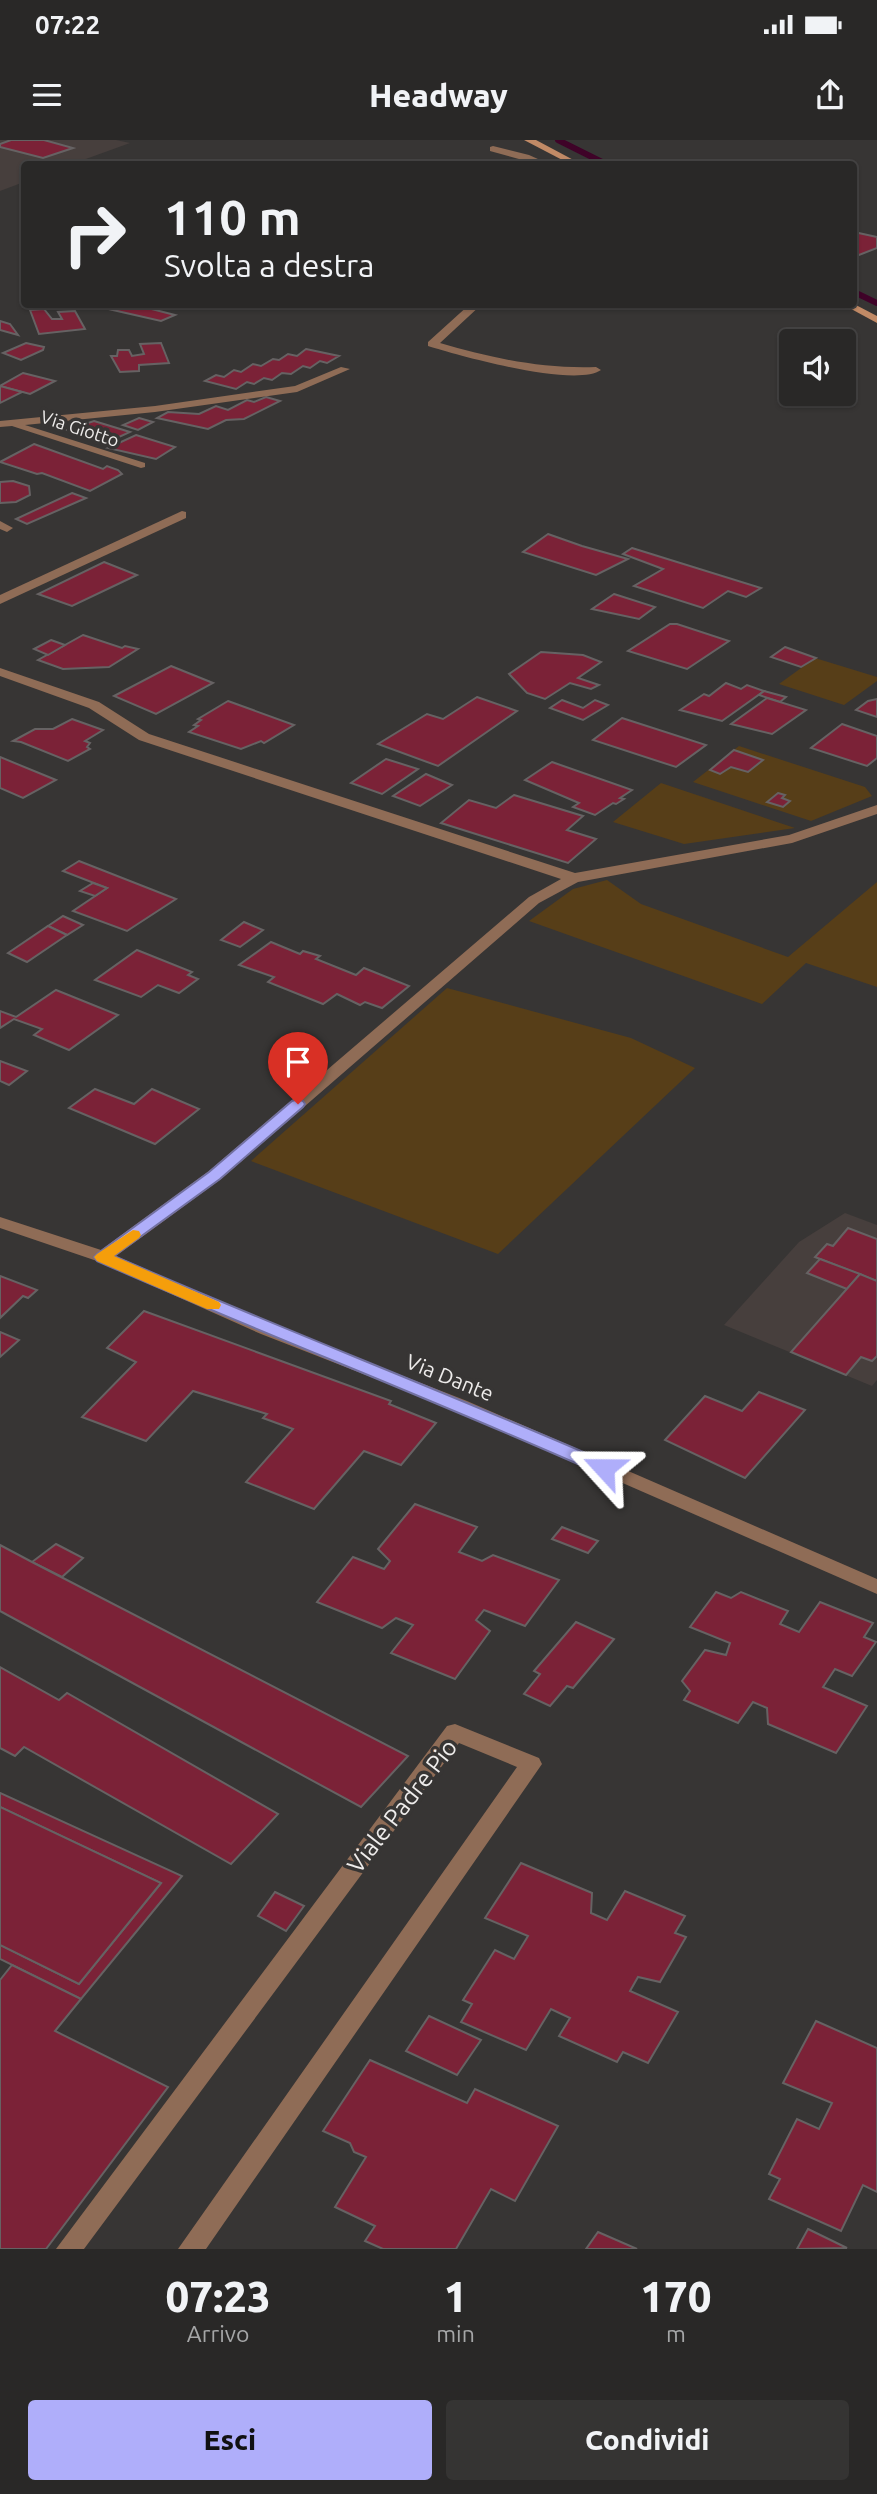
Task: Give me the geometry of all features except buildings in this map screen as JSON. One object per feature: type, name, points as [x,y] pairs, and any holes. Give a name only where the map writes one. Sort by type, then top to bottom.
[{"type":"street","points":[[484,140],[493,149],[497,161]]},
{"type":"street","points":[[529,140],[570,161]]},
{"type":"street","points":[[493,149],[536,161]]},
{"type":"street","points":[[472,308],[432,344],[468,355],[517,364],[578,371],[596,370]]},
{"type":"street","points":[[854,308],[877,320]]},
{"type":"street","points":[[4,424],[155,409],[297,389],[345,369]]},
{"type":"street","name":"Via Giotto","points":[[4,424],[141,465]]},
{"type":"street","points":[[0,600],[182,515]]},
{"type":"street","points":[[0,672],[93,705],[144,737],[574,878]]},
{"type":"street","points":[[103,1257],[215,1175],[534,900],[574,878],[792,839],[877,809]]},
{"type":"street","name":"Via Dante","points":[[0,1223],[103,1257],[268,1330],[460,1405],[877,1587]]},
{"type":"street","name":"Viale Padre Pio","points":[[69,2249],[455,1732],[531,1764],[191,2249]]},
{"type":"shaded area","points":[[0,140],[116,140],[130,143],[80,161],[21,161],[21,183],[0,191]]},
{"type":"shaded area","points":[[815,658],[877,677],[877,681],[844,705],[779,684]]},
{"type":"shaded area","points":[[739,746],[865,787],[872,796],[811,821],[693,782]]},
{"type":"shaded area","points":[[661,783],[795,828],[684,844],[613,822]]},
{"type":"shaded area","points":[[607,880],[641,904],[788,957],[877,882],[877,987],[806,963],[762,1004],[529,921],[573,889]]},
{"type":"shaded area","points":[[447,988],[631,1038],[695,1068],[498,1254],[251,1161]]},
{"type":"shaded area","points":[[845,1213],[877,1225],[877,1380],[872,1386],[724,1325],[799,1242]]},
{"type":"waterway","points":[[558,140],[600,161]]},
{"type":"waterway","points":[[857,293],[877,303]]},
{"type":"slow traffic","points":[[133,1235],[103,1257],[213,1305]]},
{"type":"route","points":[[298,1104],[215,1175],[103,1257],[268,1330],[460,1405],[604,1468]]}]
